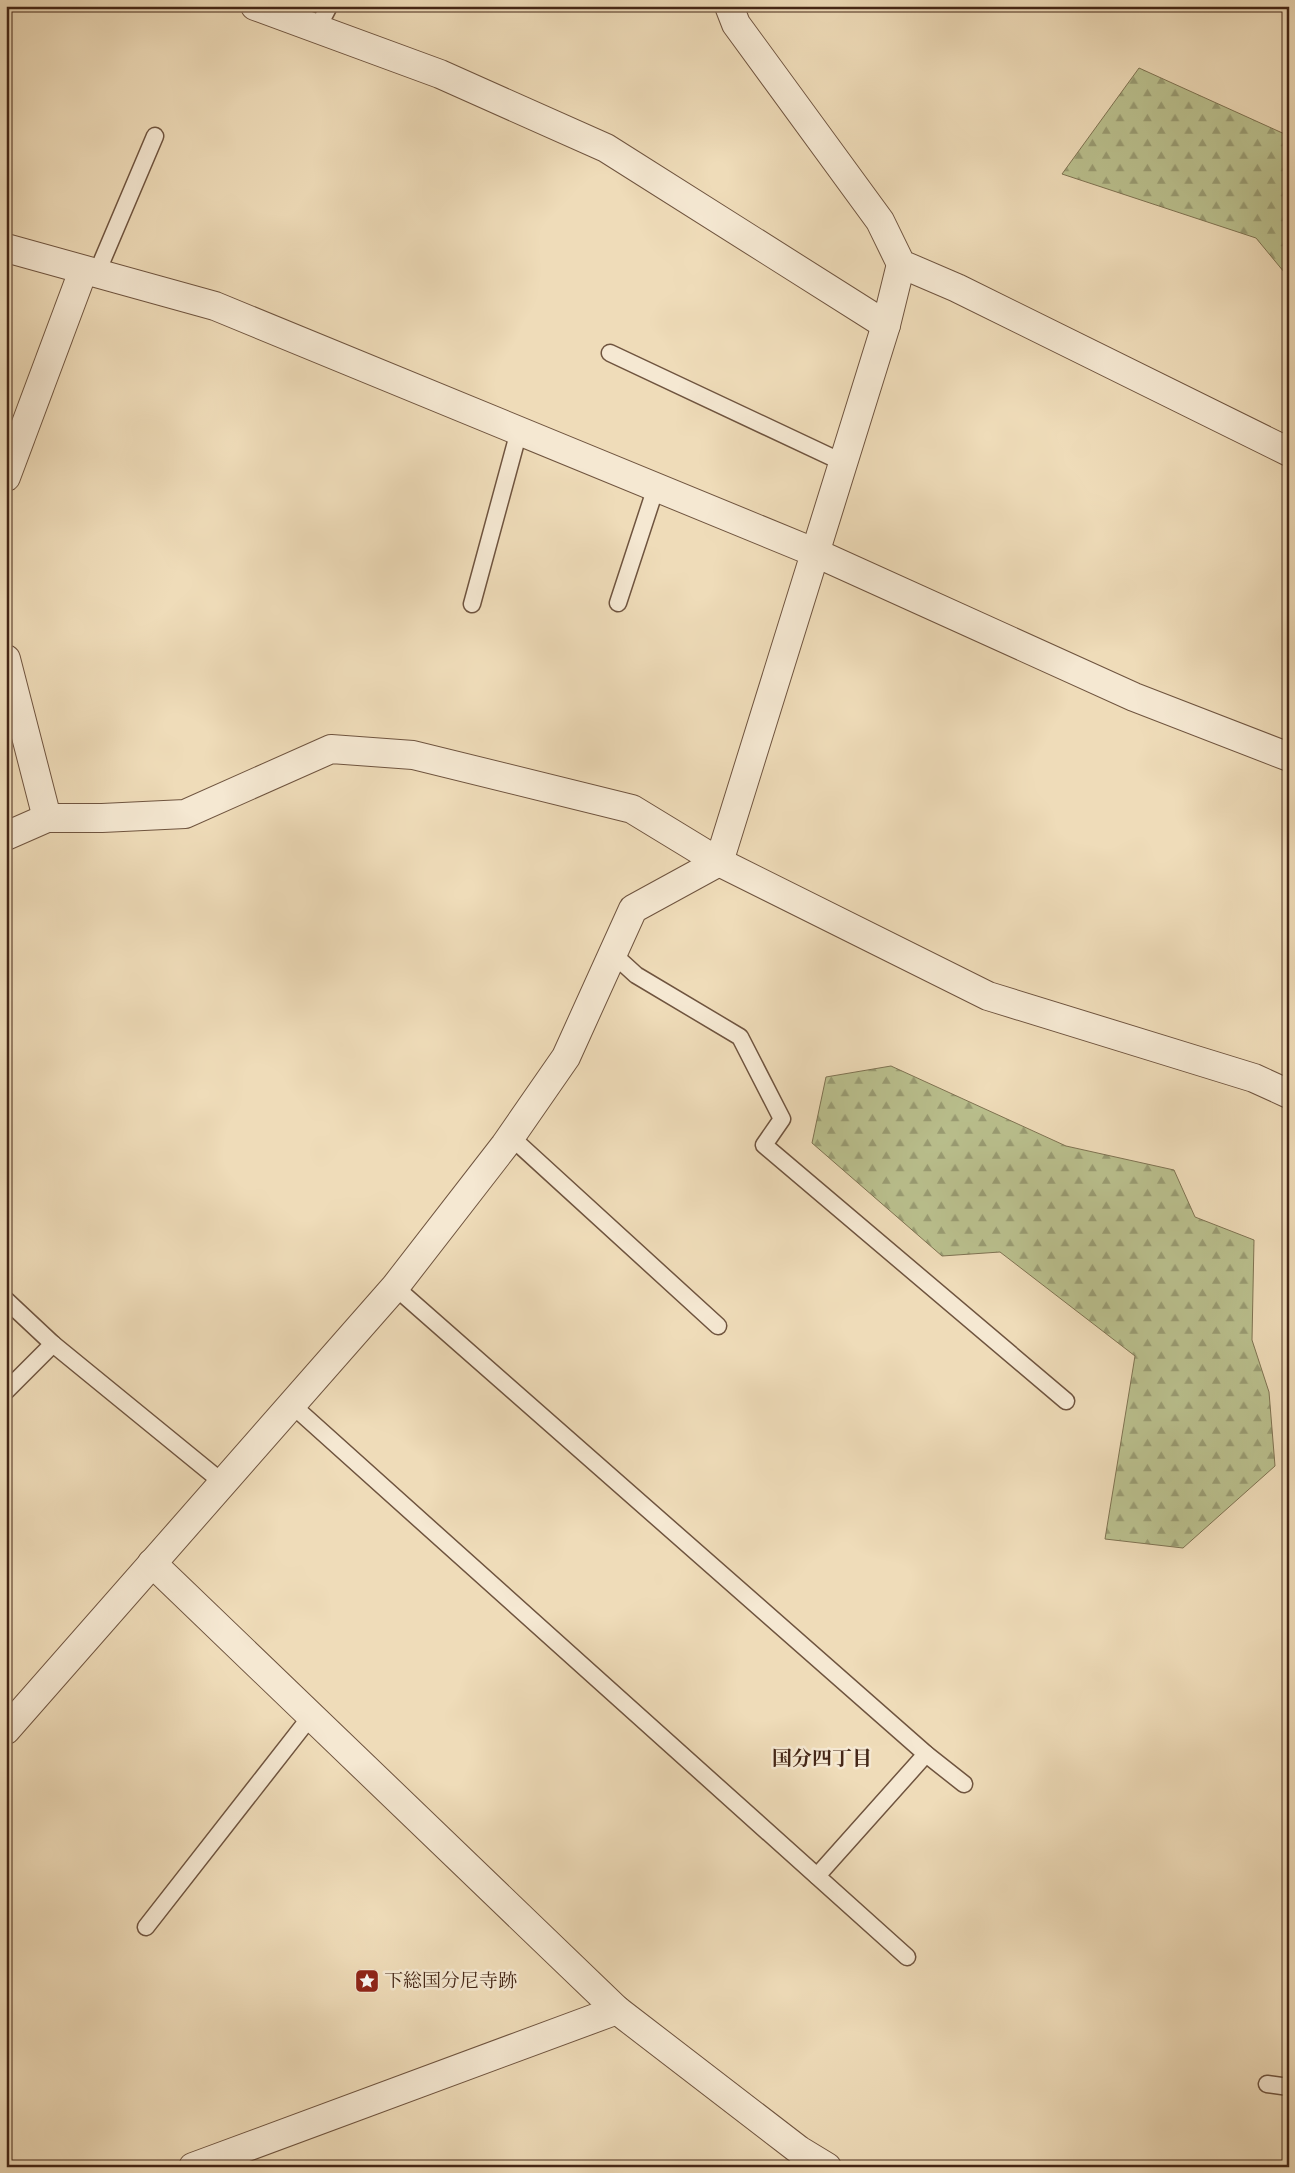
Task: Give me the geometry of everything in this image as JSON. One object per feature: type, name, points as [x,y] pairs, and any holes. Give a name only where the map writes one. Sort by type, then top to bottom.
[{"type":"street","points":[[255,6],[323,18],[440,74],[606,148],[886,325]]},
{"type":"street","points":[[9,1721],[152,1564],[395,1287],[511,1137],[566,1057],[633,910],[719,862],[886,325],[901,264],[880,221],[736,24],[729,6]]},
{"type":"street","points":[[6,248],[90,273],[215,306],[816,553],[1134,697],[1289,757]]},
{"type":"street","points":[[901,264],[957,288],[1289,452]]},
{"type":"street","points":[[6,477],[90,273]]},
{"type":"street","points":[[6,659],[47,818]]},
{"type":"street","points":[[6,836],[47,818],[102,818],[185,814],[331,749],[413,755],[632,809],[719,862],[988,996],[1254,1078],[1289,1094]]},
{"type":"street","points":[[152,1564],[617,2010],[799,2150],[827,2167]]},
{"type":"street","points":[[193,2167],[617,2010]]},
{"type":"lane","points":[[90,273],[155,136]]},
{"type":"lane","points":[[610,354],[844,463]]},
{"type":"lane","points":[[472,604],[519,431]]},
{"type":"lane","points":[[618,603],[656,487]]},
{"type":"lane","points":[[612,954],[636,975],[740,1037],[782,1119],[764,1145],[1066,1401]]},
{"type":"lane","points":[[511,1137],[718,1326]]},
{"type":"lane","points":[[395,1287],[926,1754],[964,1784]]},
{"type":"lane","points":[[6,1300],[53,1344],[222,1482]]},
{"type":"lane","points":[[6,1391],[53,1344]]},
{"type":"lane","points":[[291,1404],[907,1956]]},
{"type":"lane","points":[[146,1927],[311,1716]]},
{"type":"lane","points":[[817,1876],[926,1754]]},
{"type":"lane","points":[[1268,2084],[1289,2087]]},
{"type":"green space","points":[[1139,68],[1289,136],[1289,278],[1256,238],[1062,174]]},
{"type":"green space","points":[[891,1066],[1066,1146],[1174,1170],[1195,1217],[1254,1240],[1252,1340],[1269,1392],[1275,1466],[1183,1548],[1105,1539],[1135,1356],[1000,1252],[942,1256],[812,1143],[826,1077]]},
{"type":"place","name":"下総国分尼寺跡","points":[[367,1981]]},
{"type":"district","name":"国分四丁目","points":[[822,1758]]}]
